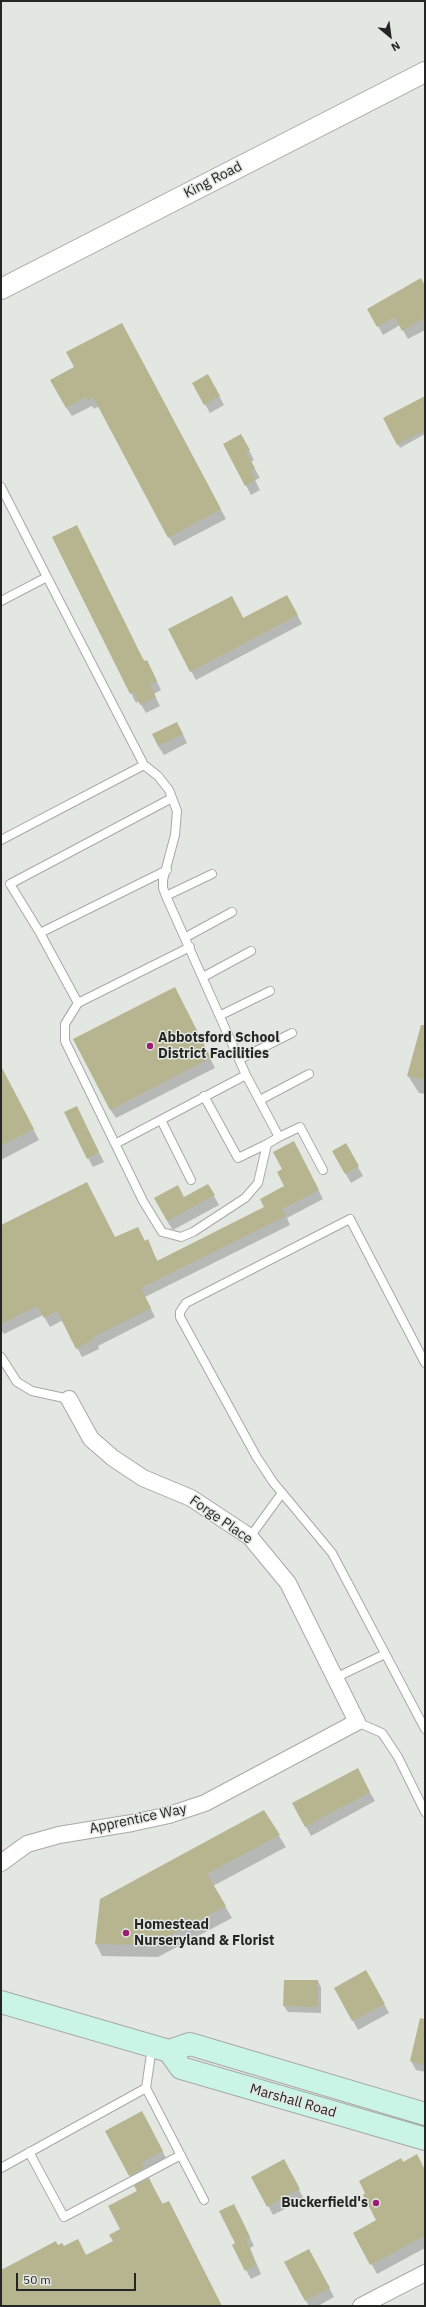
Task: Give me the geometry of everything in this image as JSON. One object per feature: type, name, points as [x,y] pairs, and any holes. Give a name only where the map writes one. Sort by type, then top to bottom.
[{"type":"main road","points":[[1,2002],[160,2049]]},
{"type":"main road","name":"Marshall Road","points":[[160,2049],[190,2044],[425,2114]]},
{"type":"main road","name":"Marshall Road","points":[[160,2049],[181,2068],[425,2139]]},
{"type":"main road","points":[[299,2102],[301,2095],[306,2091],[360,2108],[425,2114]]},
{"type":"street","name":"King Road","points":[[1,289],[425,72]]},
{"type":"street","name":"Forge Place","points":[[69,1399],[91,1439],[113,1458],[143,1478],[191,1498],[250,1537],[288,1583],[357,1722]]},
{"type":"street","name":"Apprentice Way","points":[[1,1863],[27,1844],[59,1835],[147,1820],[205,1803],[357,1722]]},
{"type":"street","points":[[361,2306],[425,2273]]},
{"type":"lane","points":[[1,487],[144,765],[158,776],[169,790],[178,810],[175,835],[163,888],[221,1015],[246,1075],[279,1137]]},
{"type":"lane","points":[[1,601],[47,577]]},
{"type":"lane","points":[[1,840],[144,765]]},
{"type":"lane","points":[[78,1003],[40,933],[10,884],[172,798]]},
{"type":"lane","points":[[40,933],[167,870]]},
{"type":"lane","points":[[166,896],[212,874]]},
{"type":"lane","points":[[186,937],[232,912]]},
{"type":"lane","points":[[190,948],[78,1003],[65,1024],[65,1041],[143,1200],[162,1232],[181,1237],[192,1232],[245,1198],[258,1183],[267,1144]]},
{"type":"lane","points":[[203,977],[251,951]]},
{"type":"lane","points":[[221,1015],[270,992]]},
{"type":"lane","points":[[240,1059],[292,1033]]},
{"type":"lane","points":[[260,1100],[309,1074]]},
{"type":"lane","points":[[115,1144],[246,1075]]},
{"type":"lane","points":[[204,1096],[238,1158],[300,1126],[324,1170]]},
{"type":"lane","points":[[161,1120],[191,1180]]},
{"type":"lane","points":[[425,1364],[350,1219],[186,1303],[181,1308],[180,1317],[256,1456],[282,1493],[332,1553],[425,1729]]},
{"type":"lane","points":[[1,1357],[17,1382],[32,1392],[69,1399]]},
{"type":"lane","points":[[250,1537],[282,1493]]},
{"type":"lane","points":[[335,1678],[385,1654]]},
{"type":"lane","points":[[357,1722],[382,1733],[398,1757],[425,1812]]},
{"type":"lane","points":[[1,2168],[146,2088],[160,2049]]},
{"type":"lane","points":[[146,2088],[204,2200]]},
{"type":"lane","points":[[29,2152],[64,2217],[181,2155]]},
{"type":"building","points":[[421,278],[425,286],[425,318],[402,331],[395,317],[377,327],[367,309]]},
{"type":"building","points":[[122,323],[221,509],[168,538],[93,397],[88,401],[86,397],[66,408],[50,380],[74,367],[66,352]]},
{"type":"building","points":[[208,374],[220,396],[204,405],[192,383]]},
{"type":"building","points":[[425,396],[425,430],[397,445],[383,418]]},
{"type":"building","points":[[241,434],[250,450],[246,452],[255,468],[251,471],[256,480],[245,486],[223,444]]},
{"type":"building","points":[[77,525],[144,661],[147,660],[157,681],[150,684],[156,697],[140,705],[134,692],[130,694],[52,537]]},
{"type":"building","points":[[287,595],[298,615],[190,672],[168,629],[232,596],[243,618]]},
{"type":"building","points":[[177,722],[183,734],[158,746],[152,734]]},
{"type":"building","points":[[175,987],[211,1058],[110,1110],[73,1039]]},
{"type":"building","points":[[421,1025],[425,1025],[425,1080],[407,1076]]},
{"type":"building","points":[[1,1066],[34,1129],[1,1146]]},
{"type":"building","points":[[77,1106],[99,1152],[87,1159],[64,1112]]},
{"type":"building","points":[[294,1141],[319,1190],[282,1209],[286,1216],[141,1288],[151,1308],[93,1337],[95,1339],[76,1349],[57,1311],[44,1318],[37,1306],[1,1324],[1,1225],[87,1182],[115,1237],[138,1227],[145,1241],[148,1239],[157,1261],[264,1207],[260,1199],[284,1186],[277,1172],[282,1169],[273,1152]]},
{"type":"building","points":[[346,1143],[359,1166],[345,1174],[332,1151]]},
{"type":"building","points":[[208,1184],[215,1195],[167,1221],[154,1198],[178,1185],[184,1197]]},
{"type":"building","points":[[358,1768],[370,1792],[305,1827],[292,1803]]},
{"type":"building","points":[[264,1810],[280,1835],[207,1874],[226,1906],[151,1945],[95,1944],[100,1899]]},
{"type":"building","points":[[366,1970],[385,2004],[352,2021],[334,1988]]},
{"type":"building","points":[[284,1980],[318,1980],[318,2007],[283,2006]]},
{"type":"building","points":[[420,2018],[425,2019],[425,2065],[410,2061]]},
{"type":"building","points":[[142,2111],[163,2151],[141,2163],[144,2168],[129,2176],[105,2131]]},
{"type":"building","points":[[417,2154],[425,2170],[425,2236],[370,2265],[353,2233],[376,2220],[363,2195],[365,2193],[359,2181],[401,2158],[403,2162]]},
{"type":"building","points":[[284,2159],[300,2189],[267,2207],[251,2177]]},
{"type":"building","points":[[149,2178],[162,2204],[169,2201],[222,2306],[1,2306],[1,2270],[56,2241],[58,2245],[62,2243],[64,2246],[78,2239],[86,2255],[113,2241],[109,2235],[120,2229],[108,2206],[137,2191],[134,2186]]},
{"type":"building","points":[[234,2204],[250,2237],[246,2239],[256,2265],[245,2271],[232,2245],[235,2243],[219,2211]]},
{"type":"building","points":[[309,2249],[330,2288],[305,2301],[284,2262]]},
{"type":"place","name":"Abbotsford School District Facilities","points":[[150,1046]]},
{"type":"place","name":"Homestead Nurseryland & Florist","points":[[126,1933]]},
{"type":"place","name":"Buckerfield's","points":[[376,2203]]}]
